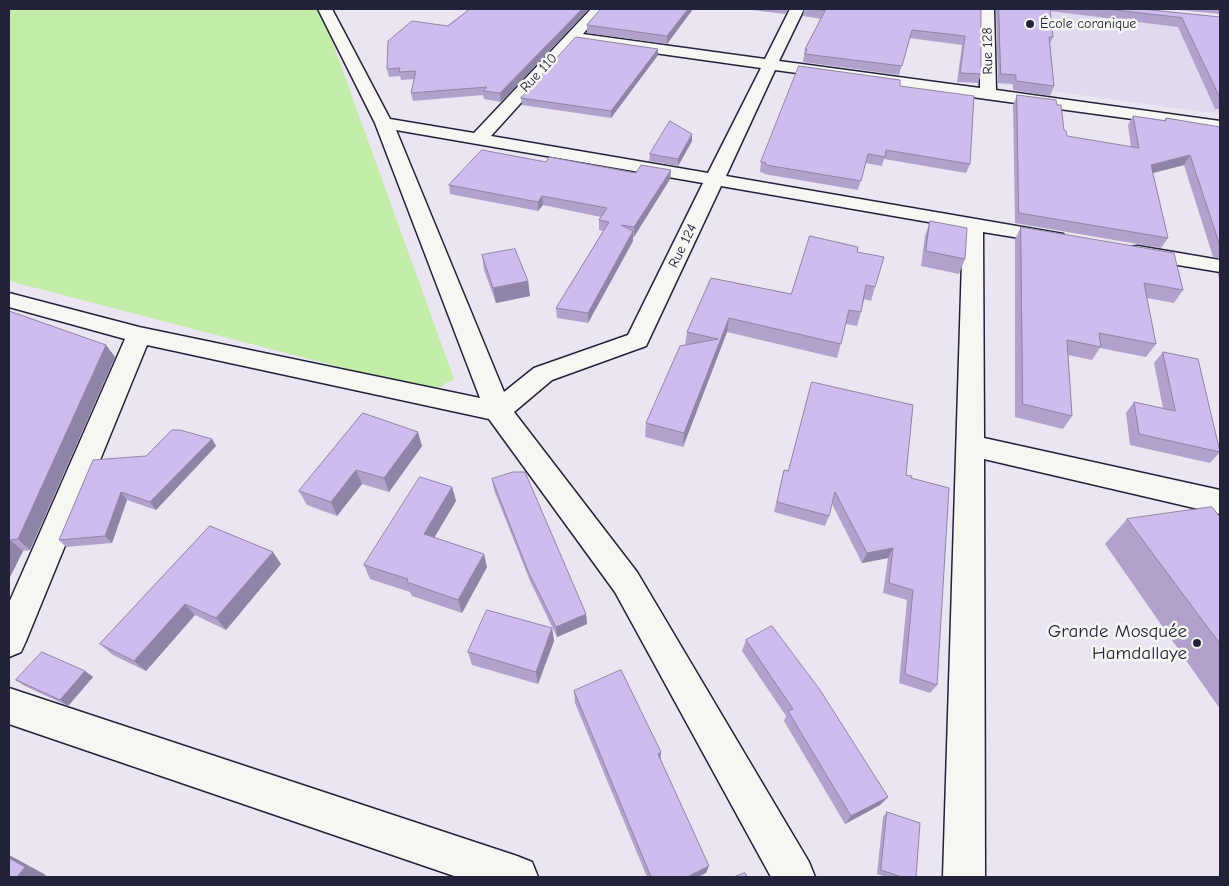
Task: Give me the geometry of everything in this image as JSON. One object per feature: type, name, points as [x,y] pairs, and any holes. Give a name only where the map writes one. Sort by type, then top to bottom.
[{"type":"street","points":[[325,9],[384,123],[498,411],[626,582],[794,877]]},
{"type":"street","name":"Rue 110","points":[[479,138],[598,9]]},
{"type":"street","name":"Rue 124","points":[[498,411],[543,374],[637,340],[797,9]]},
{"type":"street","name":"Rue 128","points":[[987,9],[988,94]]},
{"type":"street","points":[[572,37],[1220,126]]},
{"type":"street","points":[[384,123],[1078,242]]},
{"type":"street","points":[[964,877],[973,223]]},
{"type":"street","points":[[1116,248],[1220,266]]},
{"type":"street","points":[[9,300],[139,335],[498,411]]},
{"type":"street","points":[[9,641],[139,335]]},
{"type":"street","points":[[970,445],[1220,502]]},
{"type":"street","points":[[9,706],[516,877]]},
{"type":"shaded area","points":[[999,9],[1094,9],[1187,19],[1220,97],[1220,114],[999,84]]},
{"type":"green space","points":[[9,9],[318,9],[326,24],[454,379],[432,391],[9,281]]},
{"type":"building","points":[[470,9],[582,9],[500,93],[483,91],[487,87],[411,93],[416,71],[399,72],[400,68],[387,69],[388,41],[412,21],[448,26]]},
{"type":"building","points":[[601,9],[688,9],[667,36],[587,25]]},
{"type":"building","points":[[810,9],[981,9],[981,74],[960,73],[965,36],[912,30],[902,66],[805,54],[807,49],[805,49],[825,11]]},
{"type":"building","points":[[999,9],[1050,9],[1053,37],[1049,37],[1054,86],[1016,81],[1016,75],[1001,74]]},
{"type":"building","points":[[1106,9],[1142,9],[1220,17],[1220,98],[1182,18]]},
{"type":"building","points":[[576,37],[658,49],[611,111],[521,98]]},
{"type":"building","points":[[799,66],[900,80],[900,86],[974,96],[970,164],[886,150],[885,157],[868,154],[861,181],[766,165],[766,163],[761,162]]},
{"type":"building","points":[[1017,95],[1056,100],[1057,105],[1061,105],[1064,130],[1067,136],[1139,148],[1133,116],[1166,121],[1166,118],[1220,127],[1220,246],[1190,155],[1151,165],[1168,238],[1019,213]]},
{"type":"building","points":[[670,121],[692,134],[678,159],[650,154]]},
{"type":"building","points":[[482,150],[546,162],[549,157],[636,173],[641,165],[671,170],[634,227],[621,225],[633,231],[588,313],[556,308],[609,222],[599,220],[607,208],[542,196],[538,202],[449,185]]},
{"type":"building","points":[[930,221],[967,228],[965,259],[926,251]]},
{"type":"building","points":[[1021,227],[1174,253],[1183,290],[1144,283],[1156,344],[1099,333],[1101,347],[1067,340],[1072,416],[1023,404]]},
{"type":"building","points":[[810,236],[858,247],[857,252],[884,257],[875,287],[866,285],[861,312],[849,310],[841,344],[729,318],[684,433],[646,423],[680,346],[718,339],[687,332],[711,278],[791,294]]},
{"type":"building","points":[[515,249],[528,281],[493,288],[482,255]]},
{"type":"building","points":[[9,311],[106,345],[18,539],[10,540],[9,543]]},
{"type":"building","points":[[1163,352],[1198,359],[1220,452],[1139,434],[1134,402],[1175,411]]},
{"type":"building","points":[[812,382],[913,405],[906,475],[949,488],[937,685],[905,674],[913,590],[889,583],[893,548],[867,553],[835,492],[829,516],[777,502],[784,470],[788,471]]},
{"type":"building","points":[[363,413],[418,432],[384,478],[356,470],[331,502],[299,491]]},
{"type":"building","points":[[172,430],[180,430],[212,439],[150,502],[121,492],[105,536],[59,540],[93,460],[146,456]]},
{"type":"building","points":[[513,472],[525,472],[586,614],[556,627],[528,571],[492,479]]},
{"type":"building","points":[[420,477],[452,487],[424,534],[484,554],[458,600],[407,582],[408,579],[364,565]]},
{"type":"building","points":[[1212,507],[1220,517],[1220,644],[1127,519]]},
{"type":"building","points":[[210,526],[273,552],[216,618],[185,604],[134,661],[100,644]]},
{"type":"building","points":[[487,610],[552,628],[536,672],[468,652]]},
{"type":"building","points":[[772,626],[820,690],[888,797],[851,816],[788,711],[793,709],[746,640]]},
{"type":"building","points":[[42,652],[85,671],[60,700],[16,680]]},
{"type":"building","points":[[621,670],[661,752],[658,754],[709,866],[687,877],[651,877],[574,691]]},
{"type":"building","points":[[887,812],[920,823],[916,877],[902,877],[881,870]]},
{"type":"building","points":[[9,858],[25,867],[17,877],[9,877]]},
{"type":"building","points":[[745,873],[747,877],[734,877]]},
{"type":"place","name":"École coranique","points":[[1030,24]]},
{"type":"place","name":"Grande Mosquée Hamdallaye","points":[[1197,643]]}]
